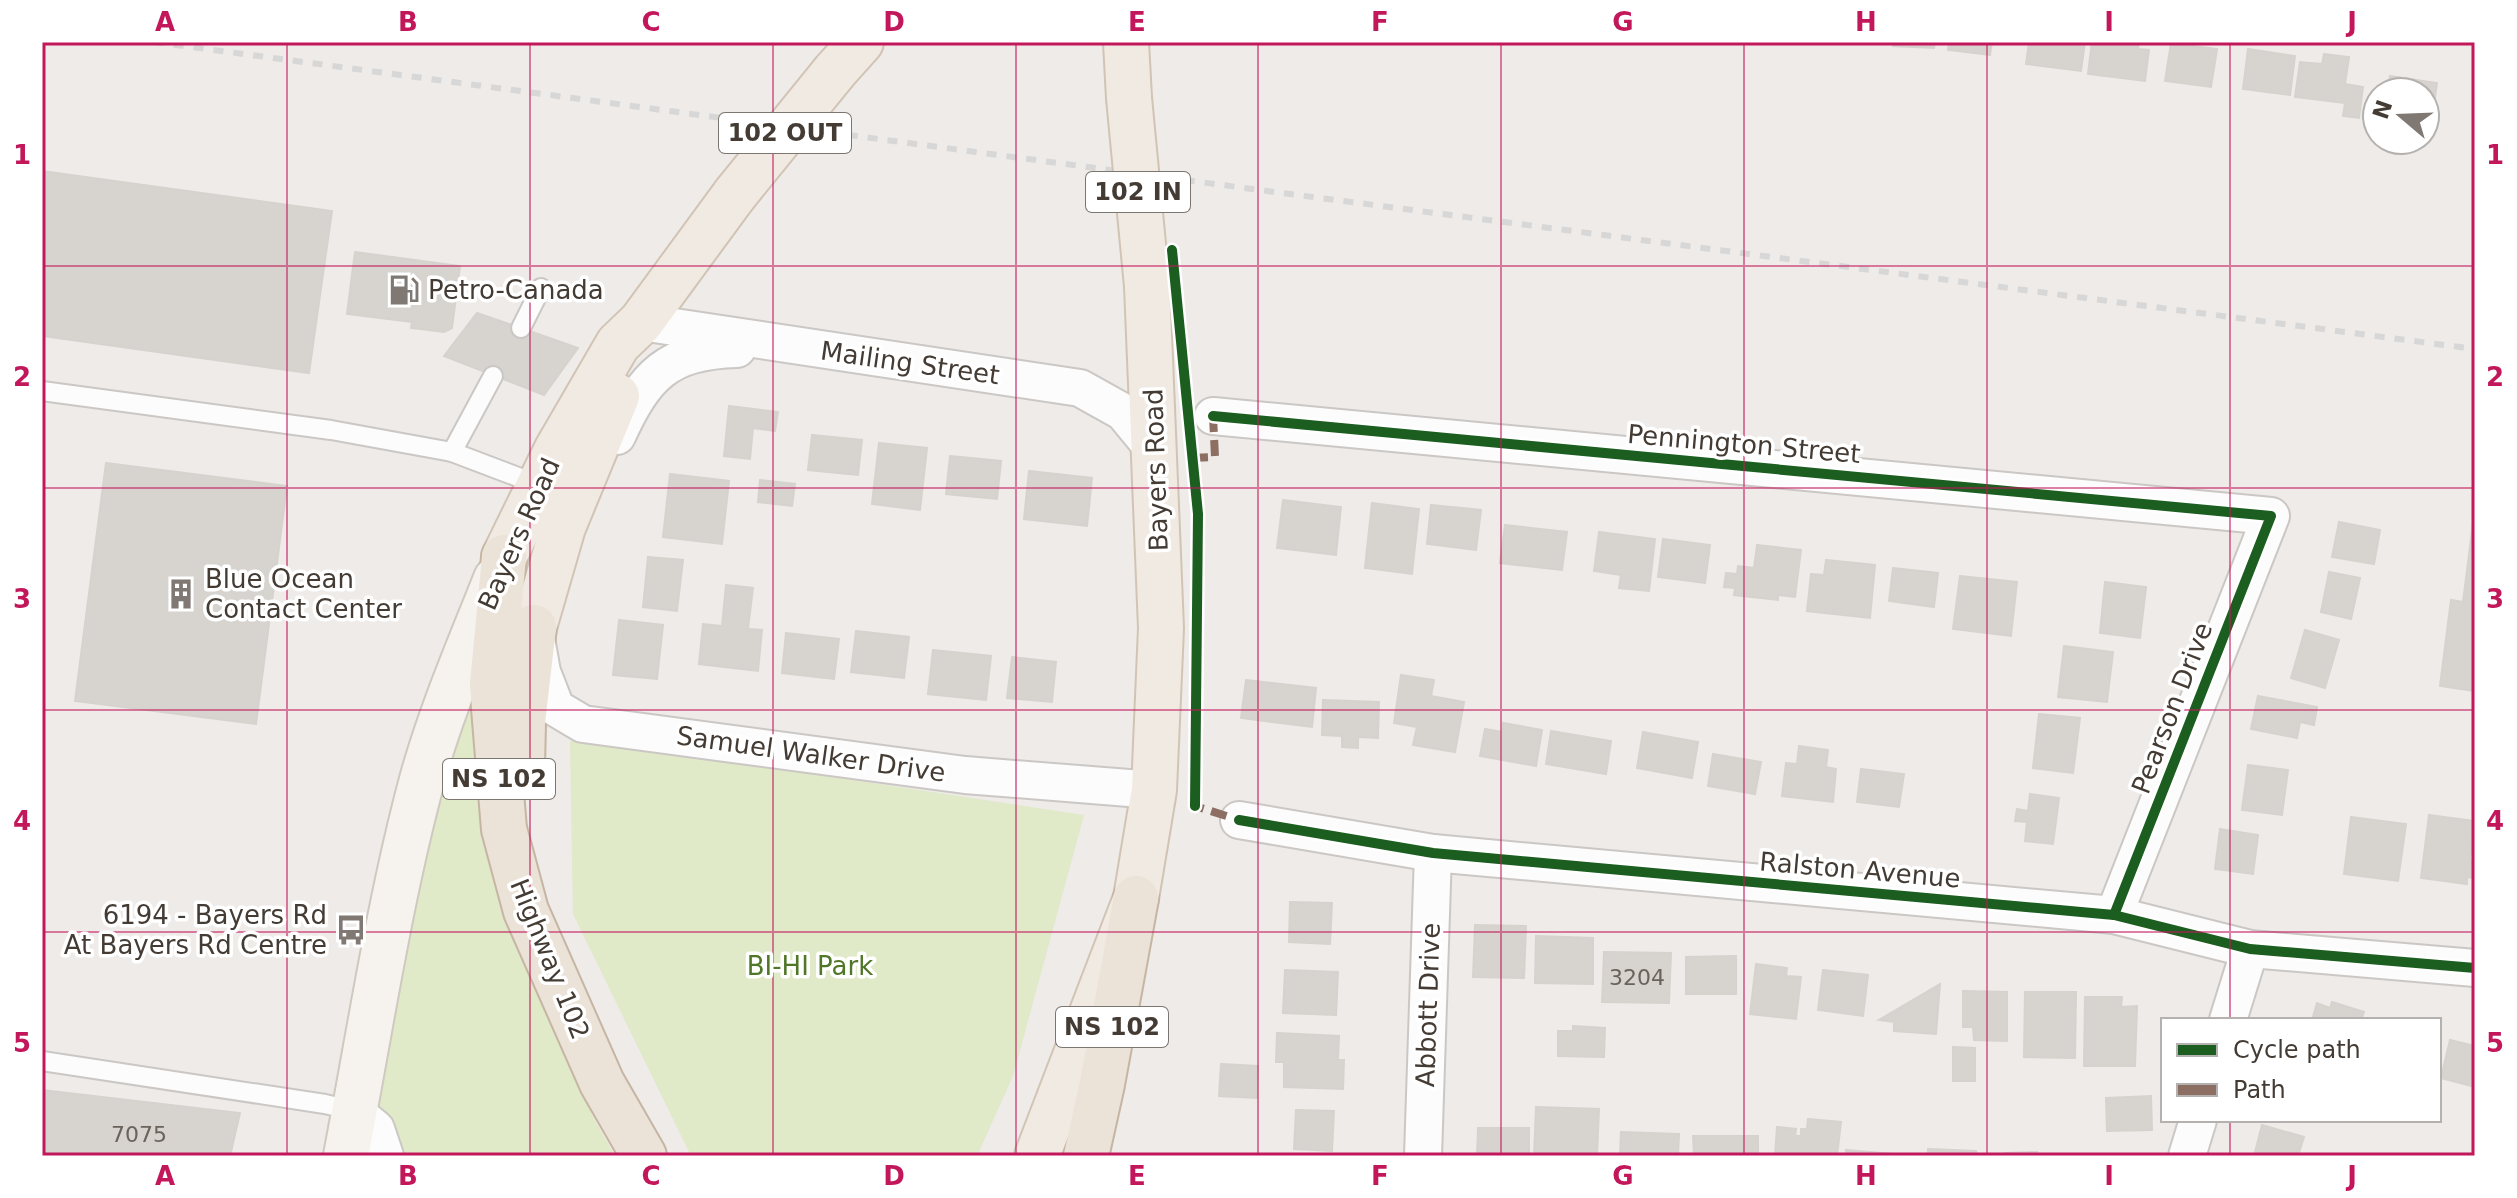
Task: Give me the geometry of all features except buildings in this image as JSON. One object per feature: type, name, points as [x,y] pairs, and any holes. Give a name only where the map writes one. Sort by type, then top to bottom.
[{"type":"highway","name":"Highway 102","points":[[504,557],[492,684],[504,829],[526,911],[560,992],[602,1083],[644,1156]]},
{"type":"highway","name":"NS 102","points":[[534,627],[523,722],[521,787],[532,884],[560,992]]},
{"type":"highway","name":"NS 102","points":[[1086,1156],[1136,898]]},
{"type":"main road","name":"Bayers Road","points":[[1037,1156],[1136,898],[1154,790],[1161,628],[1156,452],[1147,286],[1126,42]]},
{"type":"main road","name":"Bayers Road","points":[[346,1156],[422,778],[504,557],[539,485],[618,344],[641,322],[735,194],[848,57]]},
{"type":"main road","name":"NS 102","points":[[534,627],[563,527],[593,450],[637,353],[641,322]]},
{"type":"street","name":"Mailing Street","points":[[641,322],[1080,388],[1123,412],[1156,452]]},
{"type":"street","name":"Bayers Road","points":[[542,672],[546,627],[562,576],[608,456],[634,400],[655,374],[690,356],[719,349],[799,347]]},
{"type":"street","name":"Pennington Street","points":[[1213,416],[2271,516]]},
{"type":"street","name":"Pearson Drive","points":[[2114,915],[2271,516]]},
{"type":"street","name":"Samuel Walker Drive","points":[[534,627],[542,672],[556,708],[583,724],[965,775],[1154,790]]},
{"type":"street","name":"Ralston Avenue","points":[[1239,820],[1433,853],[2114,915],[2250,949],[2475,968]]},
{"type":"street","name":"Abbott Drive","points":[[1423,1156],[1433,853]]},
{"type":"street","points":[[2229,1018],[2250,949]]},
{"type":"street","points":[[354,1111],[376,1129],[385,1156]]},
{"type":"street","points":[[2187,1156],[2197,1122]]},
{"type":"lane","points":[[521,328],[541,288]]},
{"type":"lane","points":[[452,452],[493,376]]},
{"type":"lane","points":[[42,391],[331,430],[452,452],[539,485]]},
{"type":"lane","points":[[42,1061],[354,1111]]},
{"type":"green space","points":[[474,693],[507,903],[593,1117],[615,1156],[399,1156],[400,1148],[376,1098],[442,771]]},
{"type":"green space","name":"BI-HI Park","points":[[570,741],[695,756],[1084,815],[1013,1076],[977,1156],[691,1156],[573,914]]},
{"type":"railway","points":[[154,42],[2475,349]]},
{"type":"marked path","points":[[1192,458],[1215,457],[1213,416]]},
{"type":"marked path","points":[[1195,799],[1195,806],[1239,820]]},
{"type":"cycle path","points":[[1172,250],[1198,514],[1195,806]]},
{"type":"cycle path","points":[[1213,416],[2271,516],[2114,915]]},
{"type":"cycle path","points":[[1239,820],[1433,853],[2114,915],[2250,949],[2475,968]]},
{"type":"place","name":"Petro-Canada","points":[[404,290]]},
{"type":"place","name":"Blue Ocean Contact Center","points":[[181,594]]},
{"type":"place","name":"6194 - Bayers Rd At Bayers Rd Centre","points":[[351,930]]}]
